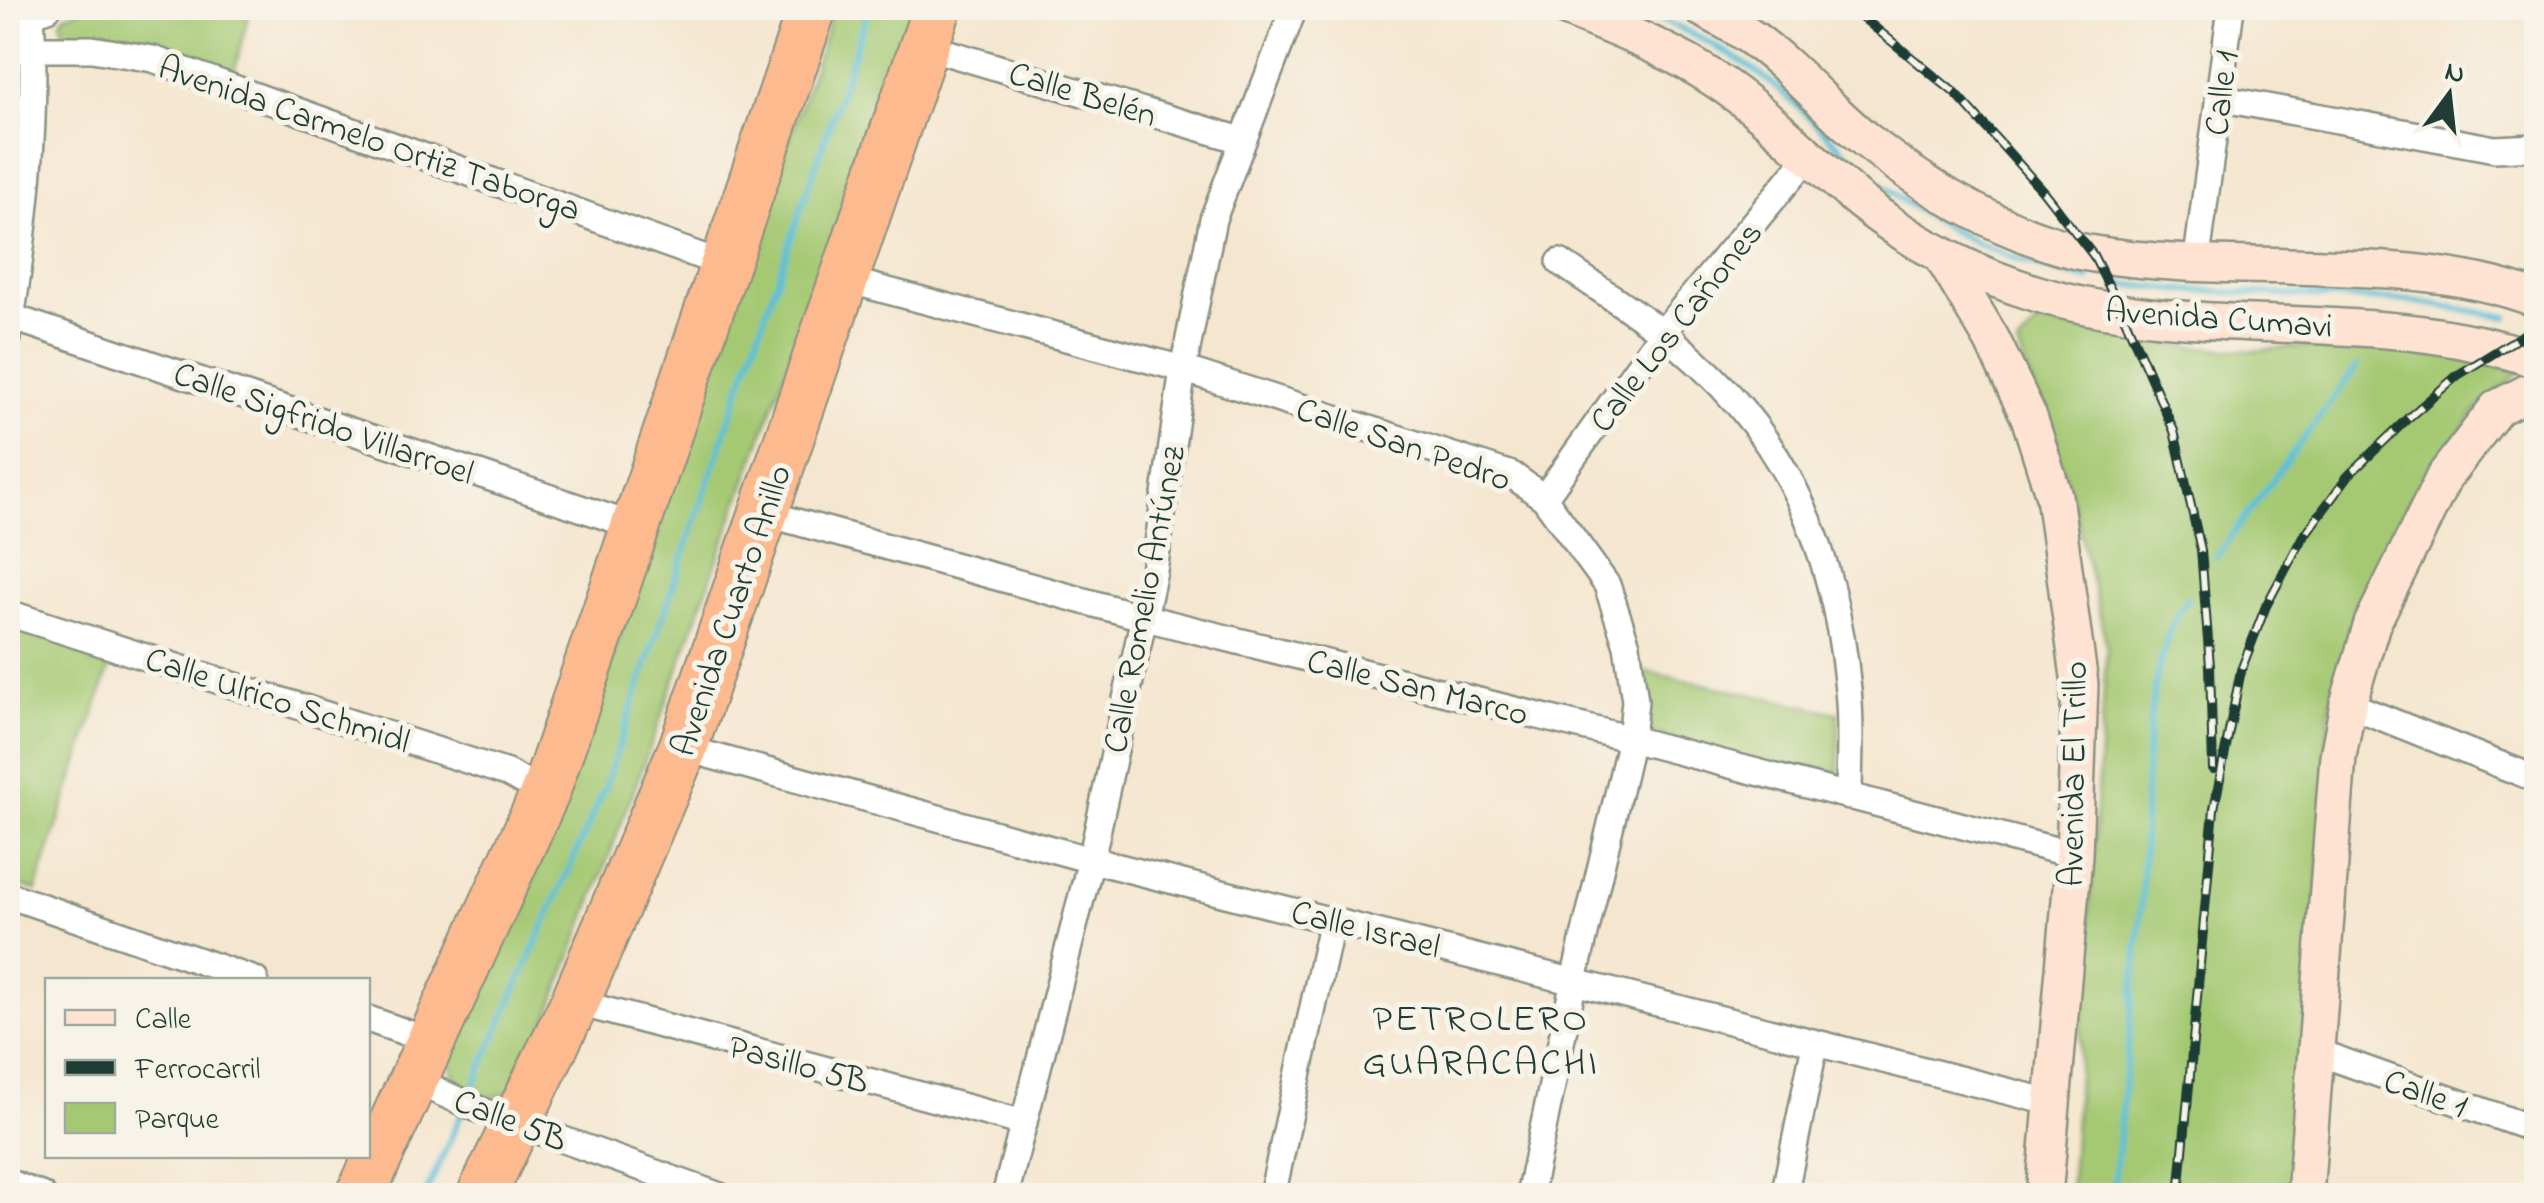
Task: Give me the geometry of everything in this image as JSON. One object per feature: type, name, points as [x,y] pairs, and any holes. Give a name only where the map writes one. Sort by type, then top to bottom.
[{"type":"highway","points":[[360,1196],[433,1074],[545,793],[812,8]]},
{"type":"highway","name":"Avenida Cuarto Anillo","points":[[481,1196],[498,1117],[575,1002],[683,748],[931,27]]},
{"type":"main road","name":"Avenida Cumavi","points":[[1566,8],[1653,45],[1715,79],[1757,110],[1864,204],[1942,258],[2032,292],[2096,310],[2192,321],[2382,327],[2440,334],[2500,347],[2536,360]]},
{"type":"main road","name":"Avenida Cumavi","points":[[1700,8],[1749,36],[1880,151],[1928,185],[1981,216],[2049,244],[2092,254],[2196,265],[2438,275],[2536,299]]},
{"type":"main road","name":"Avenida El Trillo","points":[[1942,258],[1992,340],[2028,417],[2054,496],[2080,684],[2074,855],[2044,1196]]},
{"type":"main road","points":[[2305,1196],[2338,756],[2348,704],[2372,624],[2444,477],[2497,408],[2536,388]]},
{"type":"street","name":"Calle Romelio Antúnez","points":[[1005,1196],[1091,860],[1154,571],[1183,368],[1212,219],[1294,8]]},
{"type":"street","name":"Calle 1","points":[[2196,265],[2232,8]]},
{"type":"street","points":[[9,327],[28,168],[20,48],[36,11]]},
{"type":"street","name":"Calle Belén","points":[[931,27],[1241,140]]},
{"type":"street","name":"Avenida Carmelo Ortiz Taborga","points":[[20,48],[92,49],[154,59],[725,265]]},
{"type":"street","points":[[2218,98],[2496,149],[2536,146]]},
{"type":"street","name":"Calle Los Cañones","points":[[1544,498],[1662,333],[1808,157]]},
{"type":"street","points":[[1560,262],[1662,333],[1743,409],[1776,454],[1828,566],[1849,693],[1848,797]]},
{"type":"street","name":"Calle San Pedro","points":[[843,280],[1183,368],[1512,476],[1544,498],[1607,585],[1626,645],[1635,701],[1631,739],[1574,980],[1529,1196]]},
{"type":"street","name":"Calle Sigfrido Villarroel","points":[[9,327],[637,528]]},
{"type":"street","name":"Calle San Marco","points":[[764,513],[1142,618],[1631,739],[2074,855]]},
{"type":"street","name":"Calle Ulrico Schmidl","points":[[8,613],[507,773],[545,793]]},
{"type":"street","points":[[2348,704],[2536,779]]},
{"type":"street","name":"Calle Israel","points":[[683,748],[1091,860],[2050,1102]]},
{"type":"street","points":[[8,894],[249,978]]},
{"type":"street","points":[[1272,1196],[1332,920]]},
{"type":"street","name":"Pasillo 5B","points":[[575,1002],[1024,1122]]},
{"type":"street","name":"Calle 5B","points":[[370,1022],[433,1074],[498,1117],[720,1196]]},
{"type":"street","points":[[1784,1196],[1815,1044]]},
{"type":"street","name":"Calle 1","points":[[2316,1052],[2536,1130]]},
{"type":"street","points":[[8,1182],[43,1196]]},
{"type":"green space","points":[[85,8],[250,8],[234,73],[133,41],[64,34],[61,21],[65,15]]},
{"type":"green space","points":[[834,8],[916,8],[653,739],[523,1084],[498,1096],[476,1096],[458,1084],[450,1058],[558,816]]},
{"type":"green space","points":[[2038,323],[2184,346],[2251,351],[2350,343],[2440,349],[2520,372],[2479,407],[2411,497],[2356,607],[2330,707],[2297,1195],[2070,1195],[2107,646],[2069,487],[2018,346]]},
{"type":"green space","points":[[8,621],[114,653],[36,891],[8,882]]},
{"type":"green space","points":[[1638,670],[1838,713],[1839,772],[1828,781],[1649,732],[1643,723]]},
{"type":"waterway","points":[[468,1099],[605,787],[869,8]]},
{"type":"waterway","points":[[1636,8],[1683,29],[1757,72],[1870,175],[1919,211],[2002,253],[2089,279]]},
{"type":"waterway","points":[[2121,284],[2412,301],[2508,317]]},
{"type":"waterway","points":[[2216,557],[2357,366]]},
{"type":"waterway","points":[[2113,1196],[2141,905],[2152,702],[2172,627],[2188,598]]},
{"type":"waterway","points":[[425,1196],[463,1110]]},
{"type":"railway","points":[[1851,8],[1956,94],[2043,191],[2093,255],[2122,312],[2174,431],[2201,550],[2213,769]]},
{"type":"railway","points":[[2179,1196],[2214,809],[2241,670],[2266,606],[2301,540],[2348,476],[2458,375],[2536,327]]},
{"type":"district","name":"PETROLERO GUARACACHI","points":[[1481,1039]]}]
